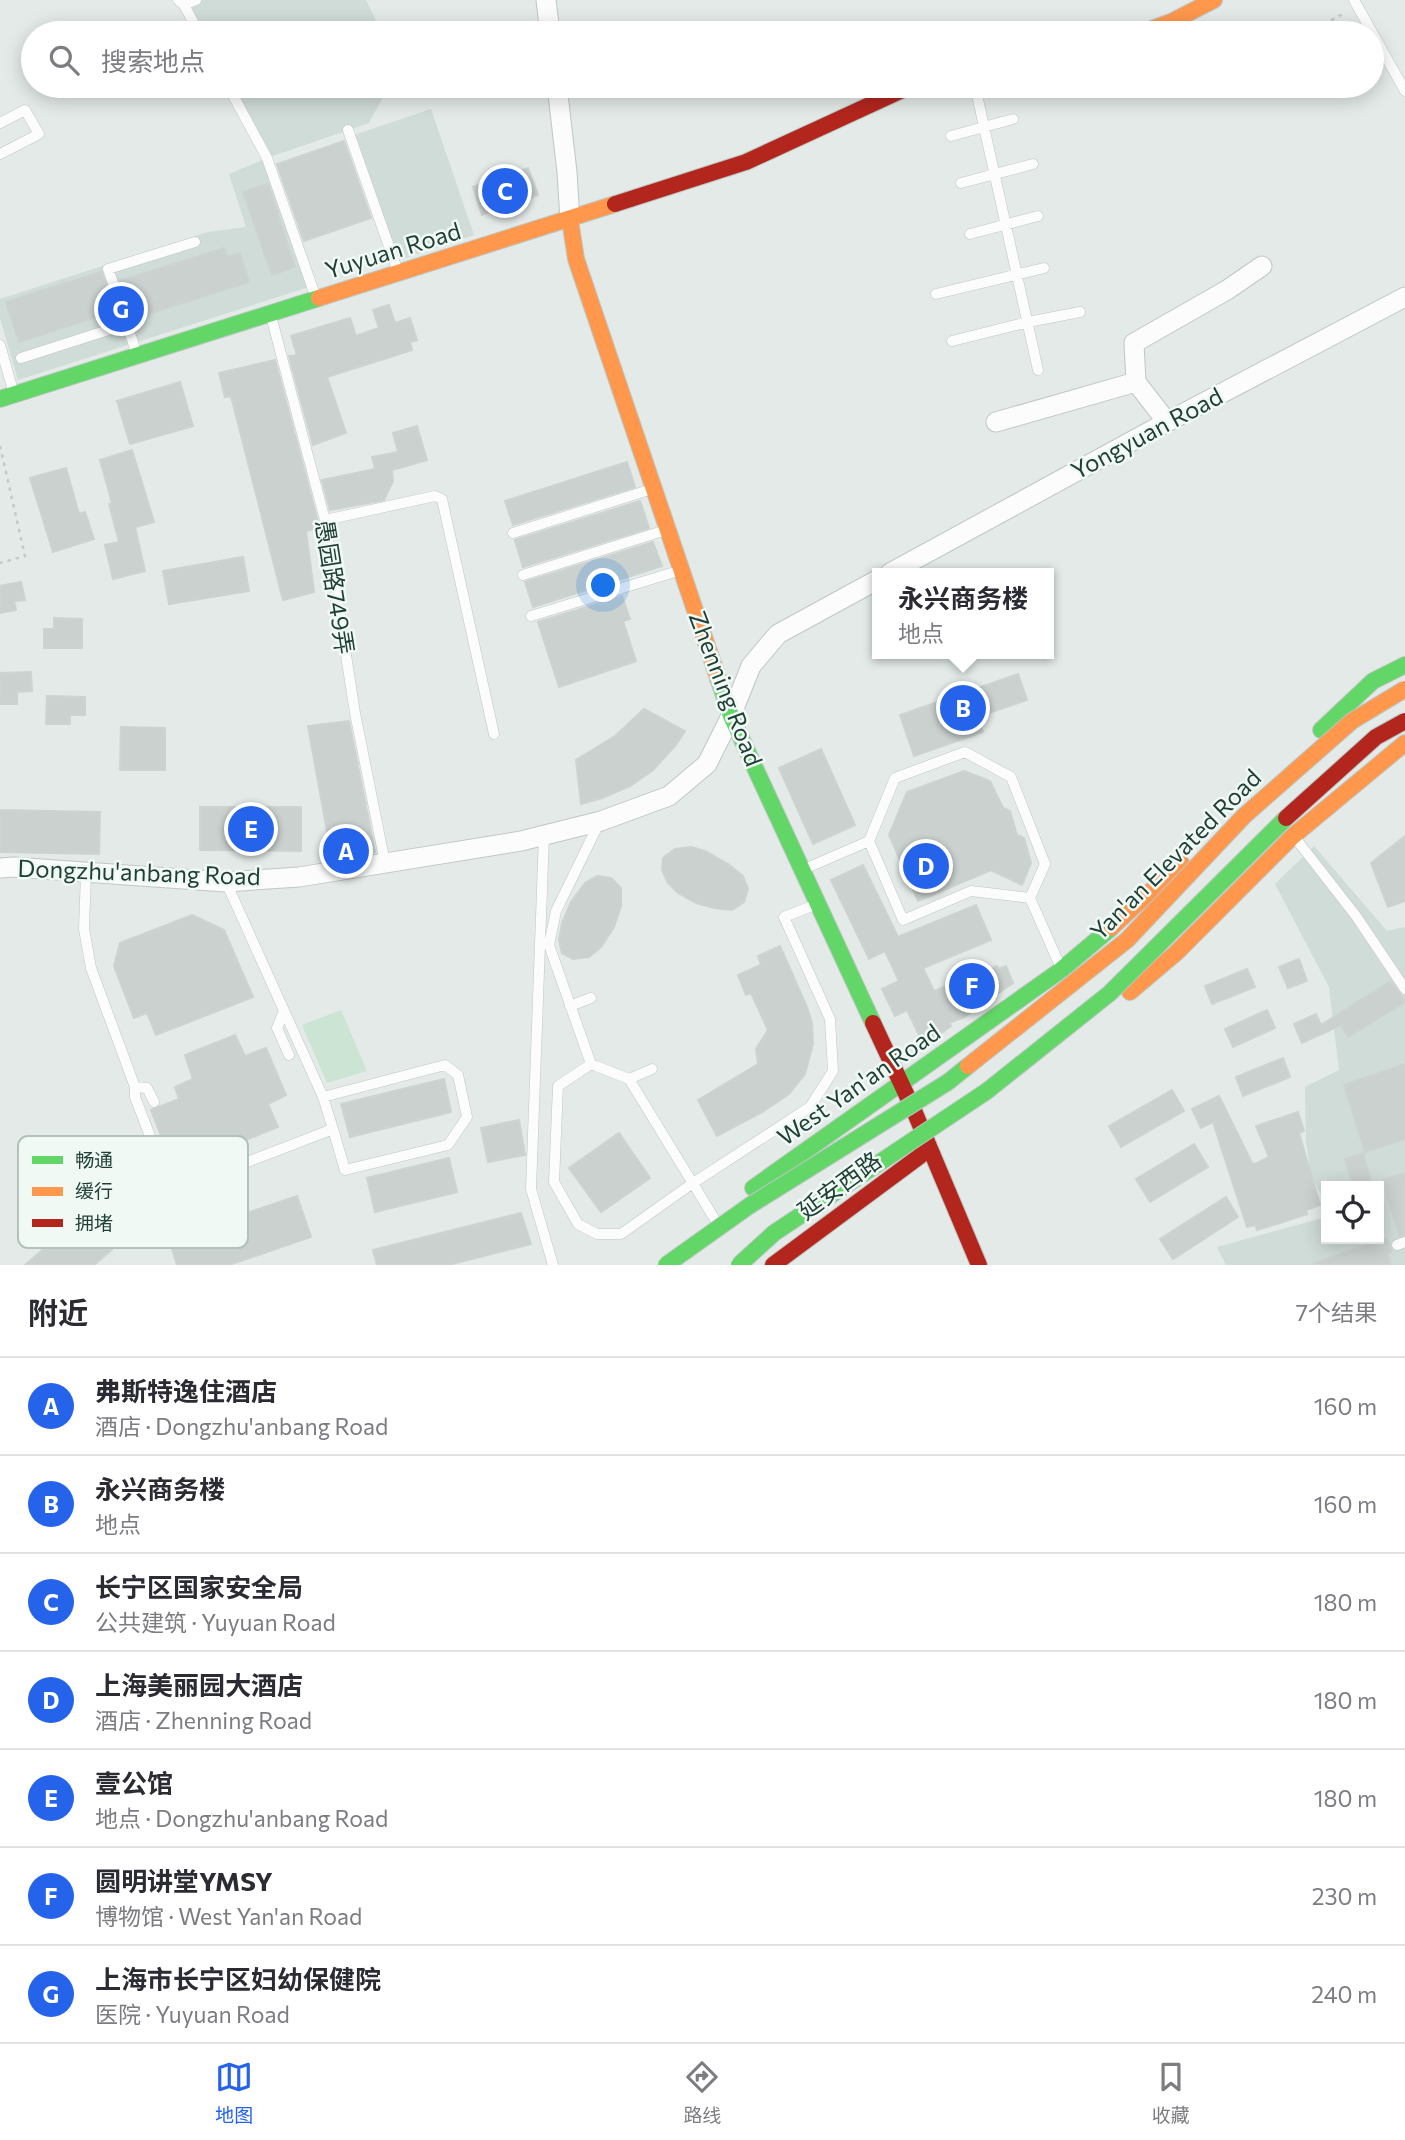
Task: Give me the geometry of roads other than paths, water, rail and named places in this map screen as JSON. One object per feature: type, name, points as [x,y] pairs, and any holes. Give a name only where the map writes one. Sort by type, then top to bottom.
[{"type":"main road","points":[[1173,21],[1214,0]]},
{"type":"main road","name":"Yuyuan Road","points":[[7,397],[746,162],[885,98]]},
{"type":"main road","name":"Zhenning Road","points":[[570,220],[576,259],[666,530],[732,716],[901,1082],[979,1265]]},
{"type":"main road","name":"West Yan'an Road","points":[[657,1263],[768,1176],[1061,970],[1111,928],[1373,681],[1405,665]]},
{"type":"main road","name":"Yan'an Elevated Road","points":[[657,1263],[948,1083],[1127,940],[1244,816],[1352,721],[1405,689]]},
{"type":"main road","name":"Yan'an Elevated Road","points":[[738,1265],[775,1233],[987,1091],[1110,993],[1281,822],[1376,737],[1405,721]]},
{"type":"main road","points":[[729,1265],[1076,1038],[1176,953],[1293,836],[1405,743]]},
{"type":"main road","name":"延安西路","points":[[773,1265],[920,1156],[926,1138]]},
{"type":"street","points":[[546,0],[549,21]]},
{"type":"street","name":"Zhenning Road","points":[[558,98],[570,220]]},
{"type":"street","points":[[1167,422],[1136,382],[1134,343],[1227,290],[1262,266]]},
{"type":"street","name":"Yongyuan Road","points":[[899,568],[1405,296]]},
{"type":"street","points":[[996,422],[1136,382]]},
{"type":"street","points":[[732,716],[751,666],[778,634],[872,583]]},
{"type":"street","name":"Dongzhu'anbang Road","points":[[0,868],[226,882],[299,877],[544,835],[601,821],[670,796],[707,764],[732,716]]},
{"type":"lane","points":[[192,21],[181,3],[195,0]]},
{"type":"lane","points":[[1355,3],[1365,21]]},
{"type":"lane","points":[[1384,55],[1405,92]]},
{"type":"lane","points":[[234,98],[267,158],[317,299]]},
{"type":"lane","points":[[978,98],[1038,370]]},
{"type":"lane","points":[[0,123],[25,110],[39,134],[0,154]]},
{"type":"lane","points":[[951,136],[1013,119]]},
{"type":"lane","points":[[348,130],[398,273]]},
{"type":"lane","points":[[961,183],[1033,164]]},
{"type":"lane","points":[[970,234],[1038,216]]},
{"type":"lane","points":[[113,283],[108,270],[195,242]]},
{"type":"lane","points":[[936,294],[1044,268]]},
{"type":"lane","points":[[952,341],[1080,312]]},
{"type":"lane","name":"愚园路749弄","points":[[270,314],[324,520],[355,713],[385,863]]},
{"type":"lane","points":[[21,358],[126,322],[137,356]]},
{"type":"lane","points":[[0,345],[7,397]]},
{"type":"lane","points":[[513,533],[653,489]]},
{"type":"lane","points":[[324,520],[435,496],[442,499],[494,734]]},
{"type":"lane","points":[[523,575],[666,530]]},
{"type":"lane","points":[[531,616],[681,570]]},
{"type":"lane","points":[[801,870],[869,841],[895,778],[965,752],[1011,777],[1045,864],[1030,898],[1061,970]]},
{"type":"lane","points":[[591,1065],[549,945],[556,911],[601,821]]},
{"type":"lane","points":[[544,835],[531,1189],[553,1265]]},
{"type":"lane","points":[[1293,836],[1356,916],[1405,989]]},
{"type":"lane","points":[[869,841],[903,920],[971,891],[1030,898]]},
{"type":"lane","points":[[86,873],[84,929],[91,968],[135,1087],[135,1097],[150,1136]]},
{"type":"lane","points":[[226,882],[323,1097],[345,1170],[448,1145],[467,1117],[458,1074],[446,1065],[323,1097]]},
{"type":"lane","points":[[591,1065],[558,1086],[554,1182],[578,1224],[597,1234],[621,1234],[693,1182],[810,1107],[833,1071],[830,1019],[784,917],[817,904]]},
{"type":"lane","points":[[570,1006],[591,998]]},
{"type":"lane","points":[[284,1011],[277,1028],[289,1055]]},
{"type":"lane","points":[[591,1065],[629,1079],[714,1218]]},
{"type":"lane","points":[[629,1079],[652,1069]]},
{"type":"lane","points":[[135,1087],[147,1088],[154,1102]]},
{"type":"lane","points":[[248,1162],[333,1129]]},
{"type":"place","name":"长宁区国家安全局","points":[[505,191]]},
{"type":"place","name":"上海市长宁区妇幼保健院","points":[[121,309]]},
{"type":"place","name":"永兴商务楼","points":[[963,708]]},
{"type":"place","name":"壹公馆","points":[[251,829]]},
{"type":"place","name":"弗斯特逸住酒店","points":[[346,851]]},
{"type":"place","name":"上海美丽园大酒店","points":[[926,866]]},
{"type":"place","name":"圆明讲堂YMSY","points":[[972,986]]}]
